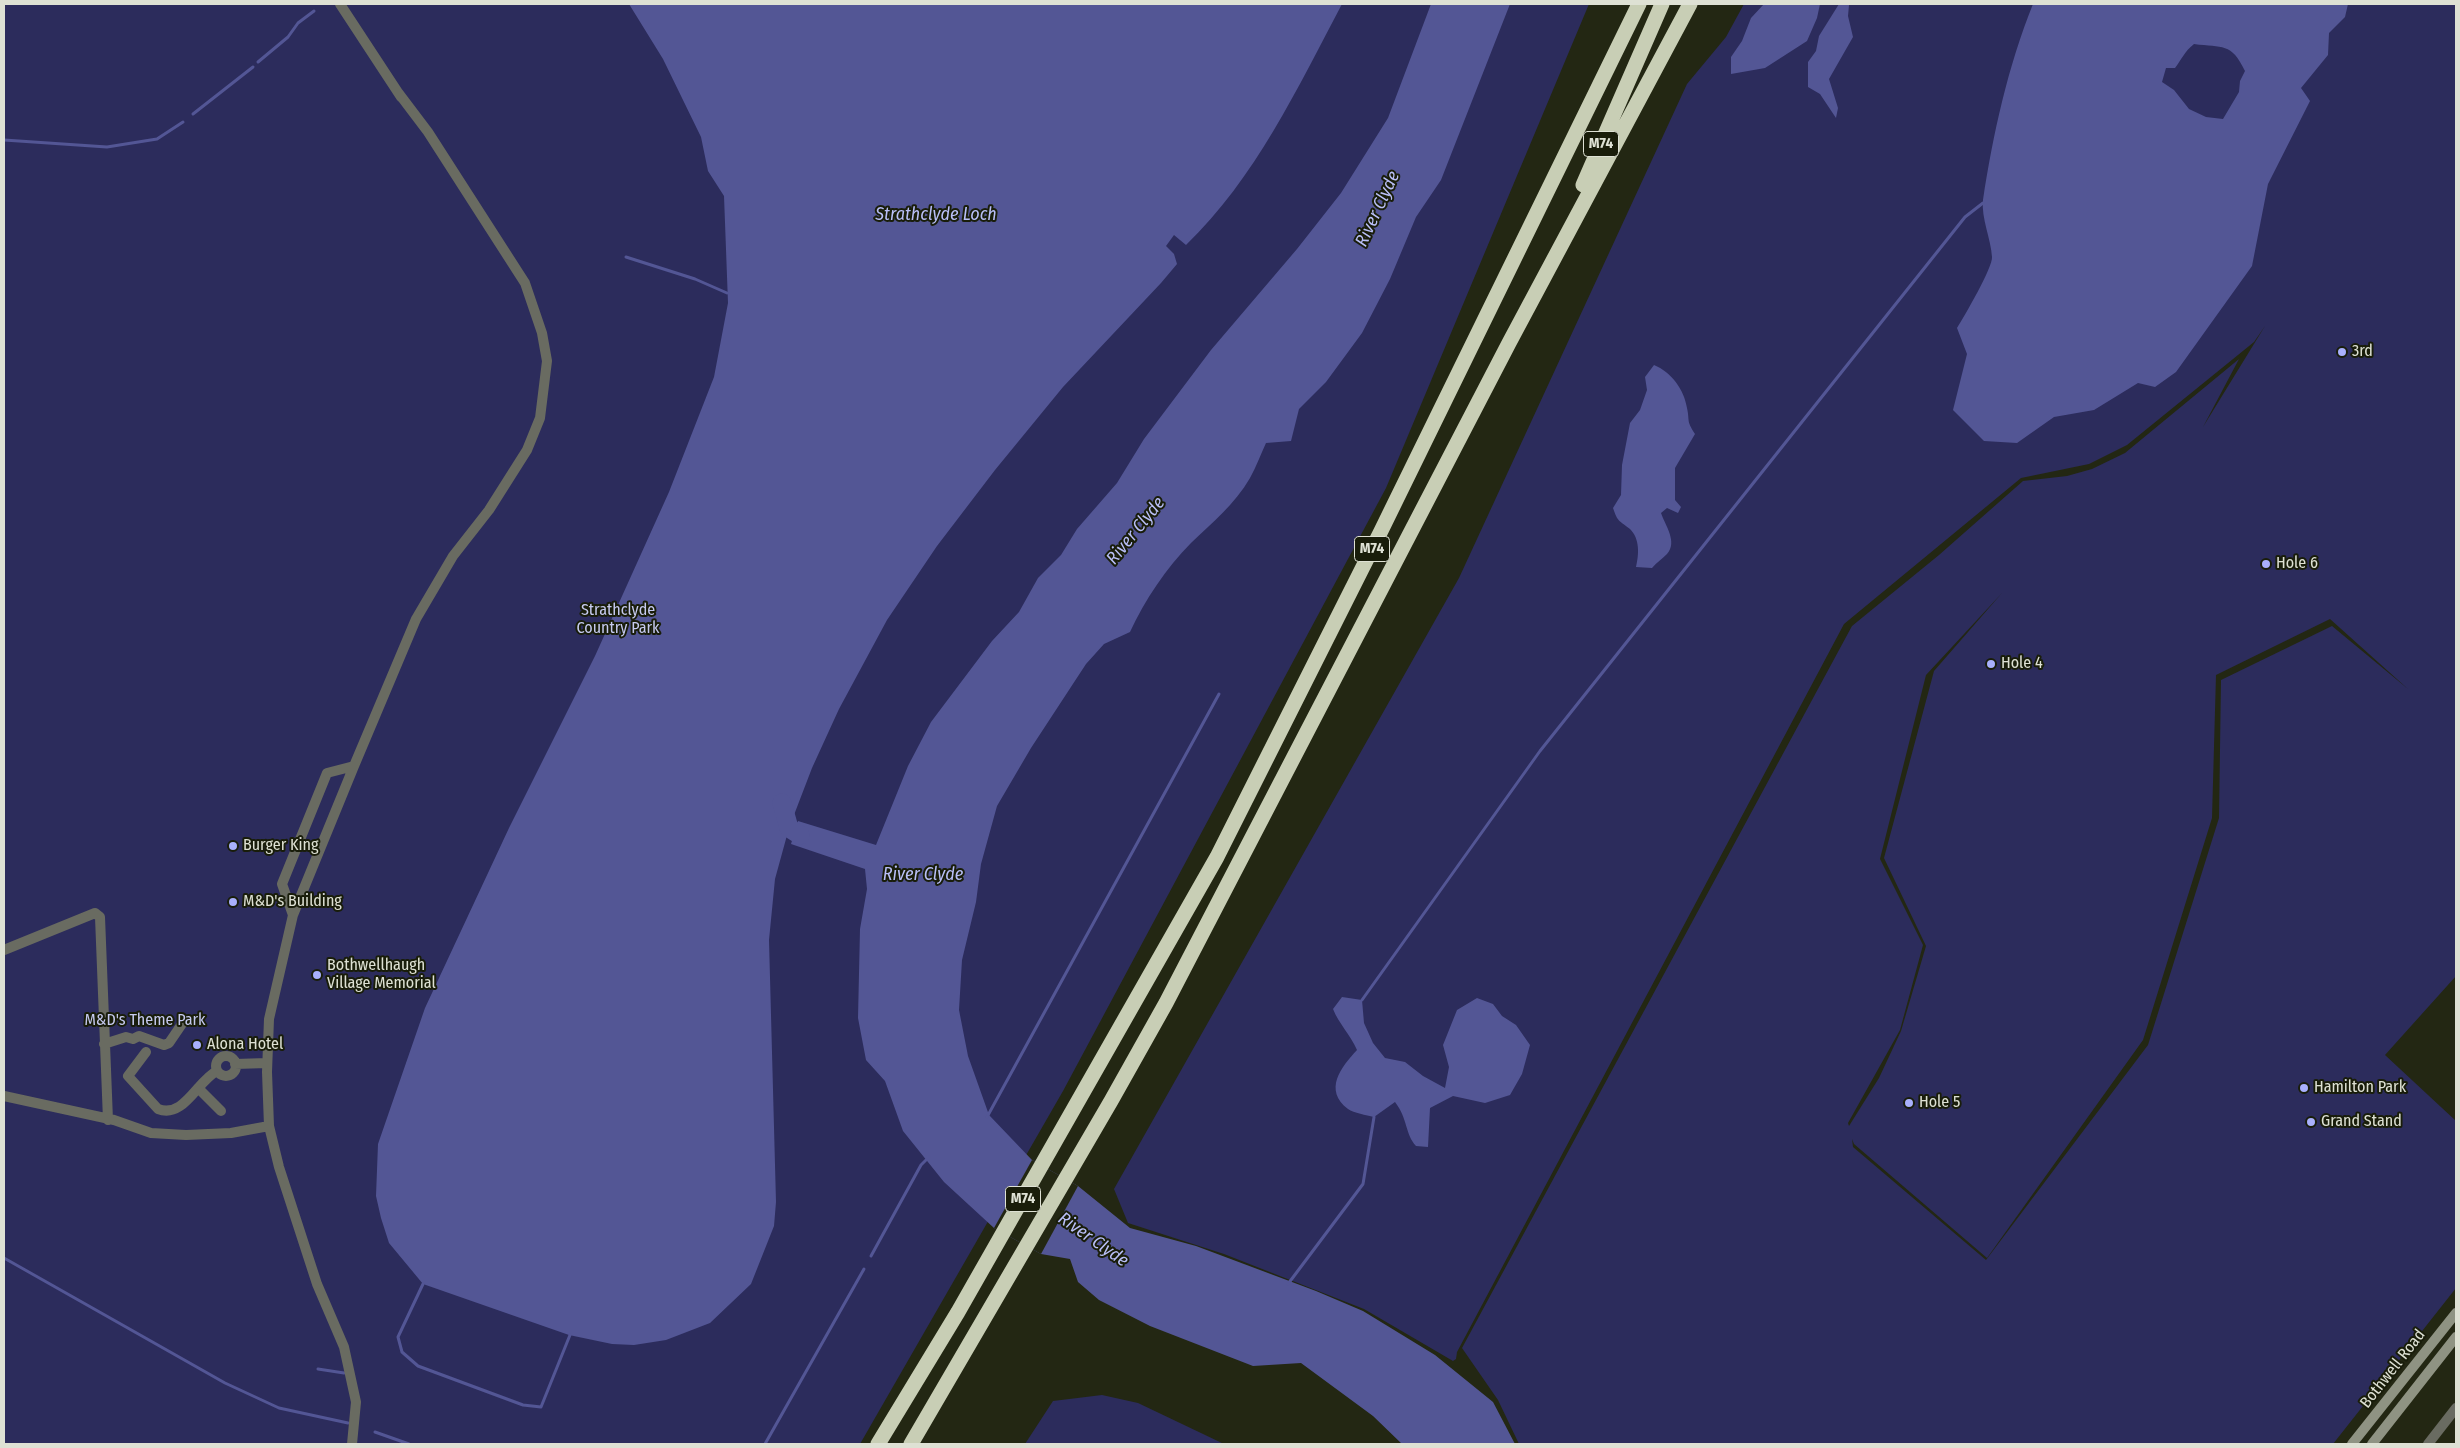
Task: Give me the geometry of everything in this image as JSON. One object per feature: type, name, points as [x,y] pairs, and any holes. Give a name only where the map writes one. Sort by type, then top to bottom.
[{"type":"highway","name":"M74","points":[[878,1444],[958,1312],[1217,857],[1381,531],[1639,4]]},
{"type":"highway","name":"M74","points":[[911,1444],[984,1322],[1166,1003],[1540,285],[1662,4]]},
{"type":"highway","points":[[1540,285],[1690,4]]},
{"type":"main road","name":"Bothwell Road","points":[[2352,1444],[2456,1313]]},
{"type":"main road","name":"Bothwell Road","points":[[2372,1444],[2456,1337]]},
{"type":"street","points":[[340,4],[438,159],[492,236],[533,305]]},
{"type":"street","points":[[352,1444],[356,1402],[344,1347],[317,1284],[279,1167],[269,1126],[267,1063],[269,1019],[293,915],[416,619],[453,556],[489,510],[527,450],[544,399],[547,361],[542,333],[525,283],[477,205],[428,132],[397,92]]},
{"type":"street","points":[[293,915],[282,884],[327,773],[354,766]]},
{"type":"street","points":[[4,950],[95,913],[98,914],[101,919],[108,1120]]},
{"type":"street","points":[[104,1044],[126,1037],[133,1039],[140,1036],[164,1045],[169,1043],[184,1021]]},
{"type":"street","points":[[146,1052],[128,1076],[158,1109],[170,1112],[177,1108],[217,1070],[217,1062],[222,1057],[229,1057],[235,1064],[267,1063]]},
{"type":"street","points":[[198,1088],[221,1111]]},
{"type":"street","points":[[4,1096],[108,1120],[151,1133],[186,1135],[231,1133],[269,1126]]},
{"type":"street","points":[[2428,1444],[2456,1408]]},
{"type":"green space","name":"Strathclyde Country Park","points":[[4,4],[1589,4],[1386,488],[1063,1091],[860,1444],[4,1444]]},
{"type":"green space","points":[[1744,4],[2456,4],[2456,976],[2385,1055],[2456,1121],[2456,1288],[2333,1444],[1519,1444],[1498,1400],[1462,1348],[1852,626],[1939,555],[2023,481],[2067,476],[2092,469],[2125,453],[2239,359],[2203,427],[2265,326],[2254,342],[2127,445],[2089,464],[2021,478],[1844,624],[1457,1352],[1456,1359],[1453,1361],[1364,1309],[1224,1254],[1128,1223],[1114,1189],[1459,578],[1687,84],[1726,37]],"holes":[[[2002,593],[1934,671],[1884,858],[1926,946],[1901,1031],[1879,1078],[1849,1126],[1848,1123],[1900,1030],[1923,945],[1880,859],[1926,675]],[[2330,619],[2408,689],[2332,626],[2221,680],[2219,818],[2148,1045],[1986,1260],[1853,1147],[1852,1139],[1854,1144],[1987,1258],[2143,1040],[2212,818],[2216,675]]]},
{"type":"green space","points":[[1102,1395],[1138,1403],[1224,1444],[1025,1444],[1053,1401]]},
{"type":"water","name":"Strathclyde Loch","points":[[629,4],[1342,4],[1291,99],[1254,162],[1211,219],[1186,245],[1174,235],[1166,246],[1174,254],[1177,264],[1063,387],[995,470],[937,546],[887,620],[839,709],[812,768],[789,828],[775,879],[769,940],[776,1202],[774,1226],[751,1284],[710,1323],[666,1340],[634,1345],[612,1344],[569,1335],[423,1284],[389,1243],[376,1196],[378,1144],[425,1008],[509,828],[595,656],[669,492],[714,377],[728,303],[724,196],[708,171],[701,137],[663,59]]},
{"type":"water","name":"River Clyde","points":[[1431,4],[1510,4],[1441,180],[1416,217],[1390,279],[1362,333],[1326,382],[1299,409],[1291,441],[1266,443],[1244,487],[1223,513],[1173,563],[1149,596],[1130,632],[1104,644],[1086,664],[1031,748],[997,806],[981,864],[976,902],[962,960],[959,1010],[968,1056],[989,1115],[1032,1160],[1078,1186],[1130,1228],[1196,1246],[1316,1291],[1363,1311],[1435,1355],[1493,1402],[1515,1444],[1402,1444],[1373,1416],[1301,1363],[1253,1366],[1150,1326],[1099,1300],[1078,1282],[1070,1259],[1041,1254],[994,1228],[944,1182],[903,1131],[885,1081],[866,1060],[858,1018],[860,929],[867,889],[865,869],[791,844],[798,821],[876,845],[908,766],[931,722],[992,641],[1019,612],[1038,578],[1061,555],[1077,529],[1117,483],[1144,439],[1211,350],[1297,249],[1341,193],[1388,118]]},
{"type":"water","points":[[1764,4],[1820,4],[1817,18],[1807,41],[1765,68],[1731,74],[1731,57],[1742,41],[1751,18]]},
{"type":"water","points":[[1839,4],[1849,5],[1848,16],[1853,37],[1829,79],[1838,108],[1836,118],[1820,94],[1808,87],[1808,62],[1816,51],[1819,36]]},
{"type":"water","points":[[2033,4],[2348,4],[2345,17],[2329,33],[2328,55],[2301,88],[2310,101],[2268,184],[2252,266],[2176,372],[2155,387],[2138,383],[2094,410],[2054,417],[2017,443],[1984,441],[1953,410],[1967,354],[1957,328],[1978,292],[1991,262],[1991,250],[1983,214],[1983,200],[2002,100]],"holes":[[[2194,44],[2225,48],[2235,55],[2245,71],[2240,81],[2239,92],[2223,119],[2206,117],[2189,109],[2174,90],[2162,82],[2166,68],[2175,68]]]},
{"type":"water","points":[[1654,365],[1666,372],[1680,388],[1685,401],[1689,423],[1695,434],[1675,468],[1675,500],[1681,507],[1678,513],[1667,508],[1661,513],[1671,539],[1670,549],[1652,568],[1636,567],[1638,552],[1636,537],[1618,519],[1613,508],[1621,495],[1622,465],[1630,423],[1640,410],[1647,390],[1645,377]]},
{"type":"water","points":[[1342,997],[1362,1000],[1364,1023],[1373,1043],[1385,1058],[1405,1062],[1423,1076],[1445,1088],[1449,1067],[1443,1045],[1457,1010],[1477,998],[1493,1004],[1502,1016],[1516,1025],[1530,1045],[1522,1074],[1510,1095],[1485,1103],[1453,1096],[1430,1108],[1428,1147],[1416,1146],[1395,1102],[1374,1117],[1348,1109],[1341,1102],[1337,1094],[1337,1079],[1345,1064],[1357,1050],[1333,1009]]},
{"type":"pier","points":[[1032,1160],[1078,1186],[1041,1254],[994,1228]]},
{"type":"waterway","points":[[258,62],[288,37],[298,23],[314,11]]},
{"type":"waterway","points":[[193,114],[253,67]]},
{"type":"waterway","points":[[4,140],[107,147],[157,139],[183,122]]},
{"type":"waterway","points":[[1362,1000],[1540,751],[1965,217],[1983,203]]},
{"type":"waterway","points":[[626,257],[695,279],[727,293]]},
{"type":"waterway","points":[[987,1117],[1219,694]]},
{"type":"waterway","points":[[782,803],[789,828],[800,835]]},
{"type":"waterway","points":[[1288,1284],[1363,1184],[1374,1117]]},
{"type":"waterway","points":[[871,1256],[921,1165],[929,1157]]},
{"type":"waterway","points":[[4,1258],[225,1383],[279,1408],[348,1423]]},
{"type":"waterway","points":[[765,1444],[864,1269]]},
{"type":"waterway","points":[[423,1284],[398,1337],[402,1352],[418,1366],[523,1405],[541,1407],[570,1335]]},
{"type":"waterway","points":[[318,1369],[344,1373]]},
{"type":"waterway","points":[[375,1432],[409,1444]]},
{"type":"place","name":"3rd","points":[[2342,352]]},
{"type":"place","name":"Hole 6","points":[[2266,564]]},
{"type":"place","name":"Hole 4","points":[[1991,664]]},
{"type":"place","name":"Burger King","points":[[233,846]]},
{"type":"place","name":"M&D's Building","points":[[233,902]]},
{"type":"place","name":"Bothwellhaugh Village Memorial","points":[[317,975]]},
{"type":"place","name":"Alona Hotel","points":[[197,1045]]},
{"type":"place","name":"Hamilton Park","points":[[2304,1088]]},
{"type":"place","name":"Hole 5","points":[[1909,1103]]},
{"type":"place","name":"Grand Stand","points":[[2311,1122]]},
{"type":"park label","name":"M&D's Theme Park","points":[[145,1021]]}]
